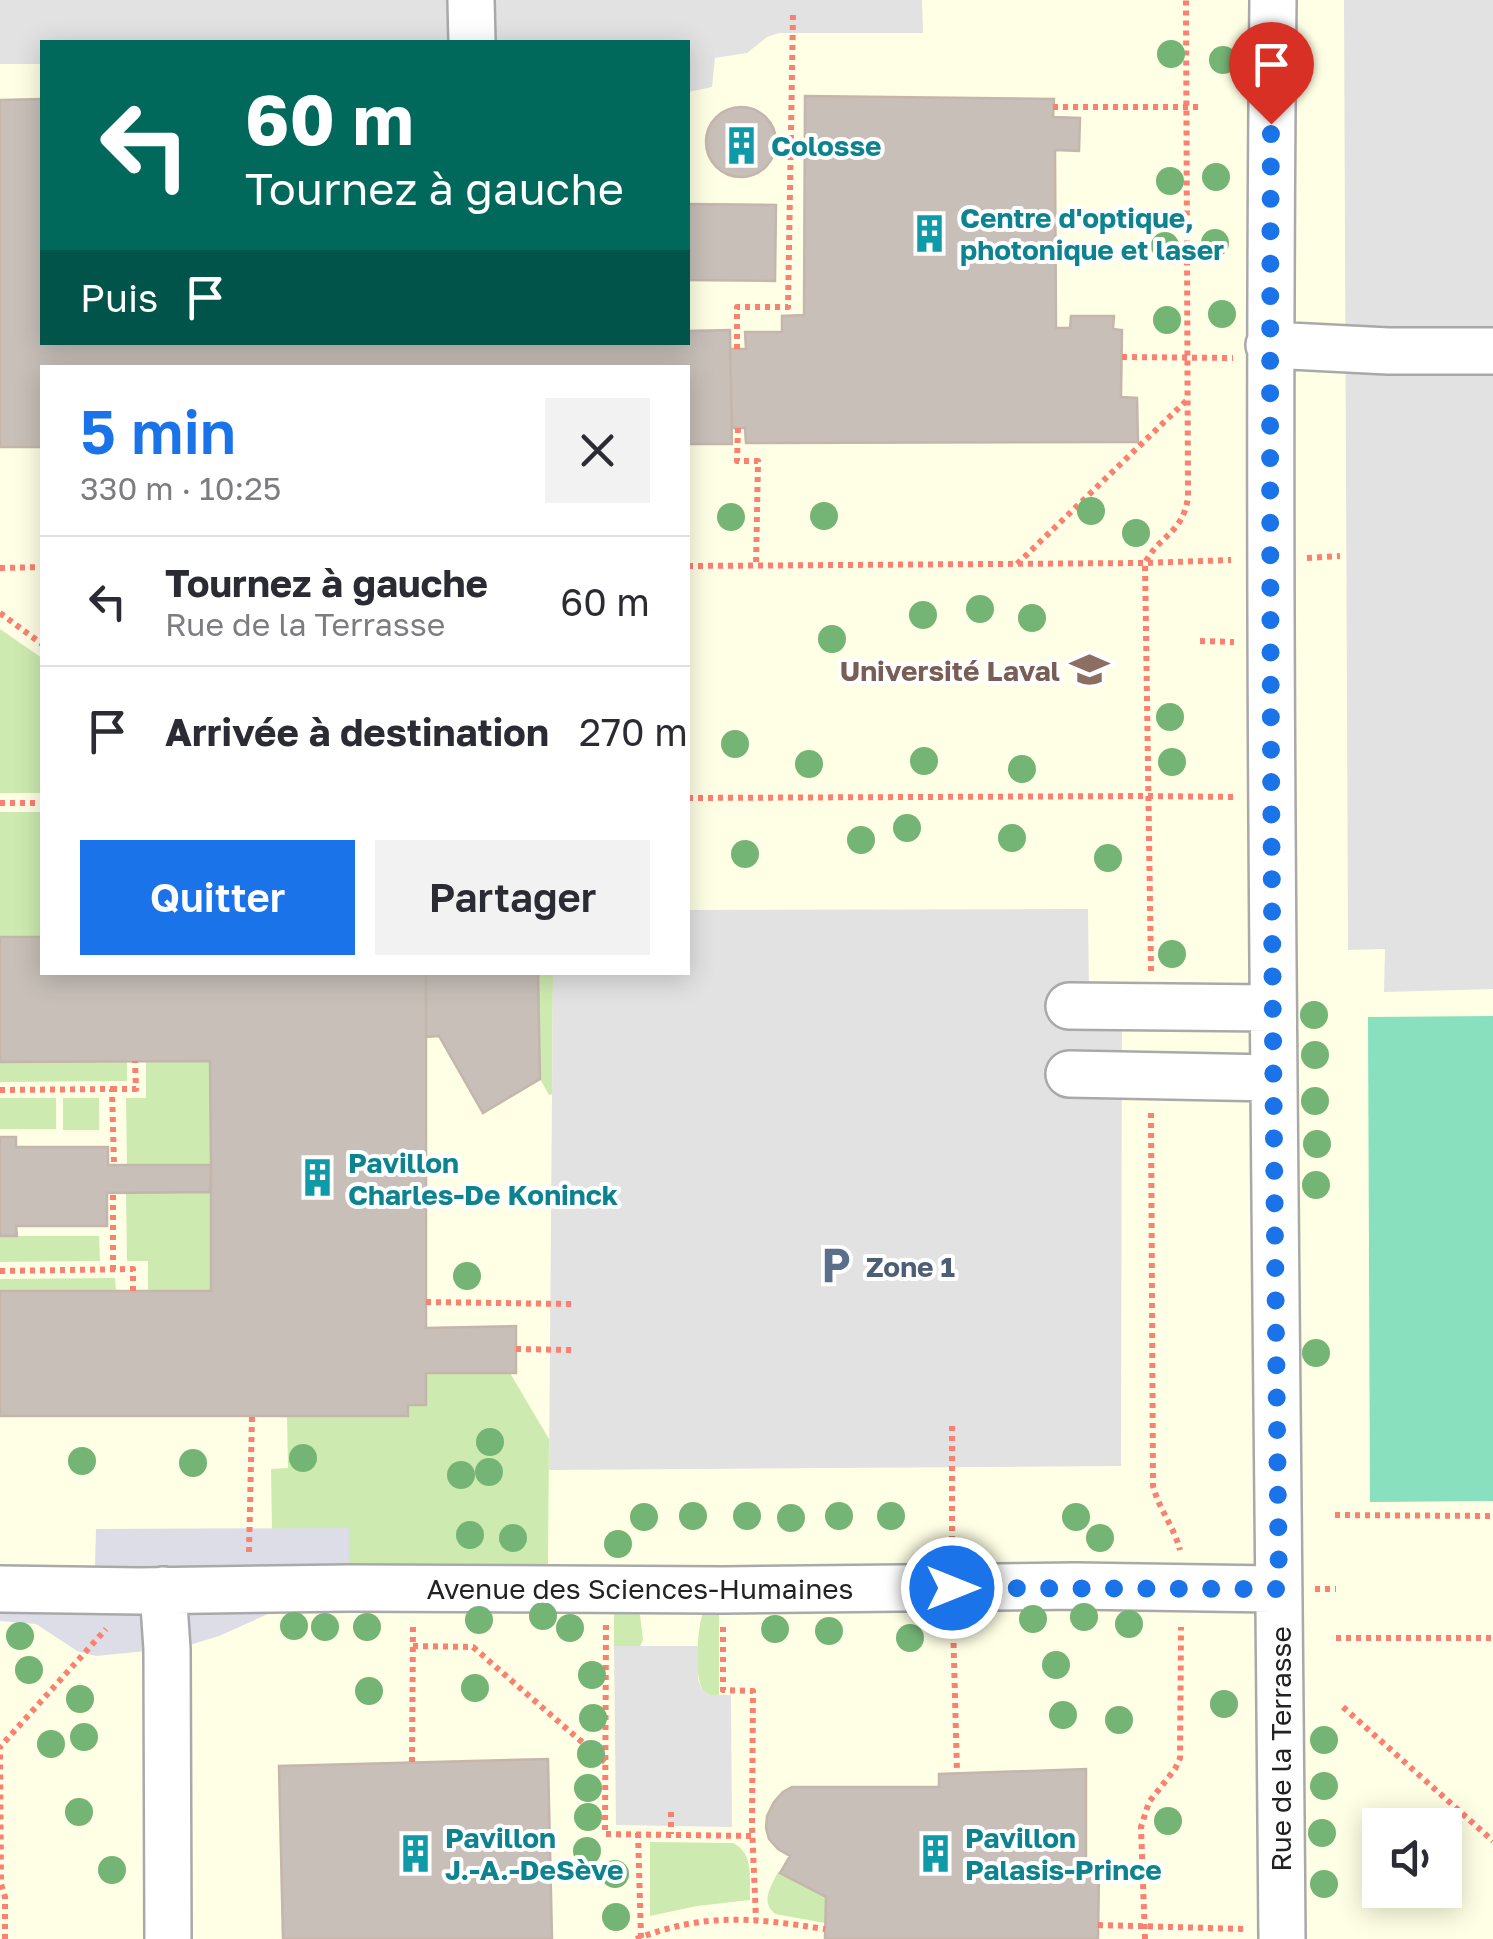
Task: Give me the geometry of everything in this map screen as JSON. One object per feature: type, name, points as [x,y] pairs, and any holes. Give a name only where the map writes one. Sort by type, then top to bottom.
[{"type":"street","points":[[472,0],[472,40]]},
{"type":"street","name":"Rue de la Terrasse","points":[[1272,0],[1271,798],[1282,1934]]},
{"type":"street","points":[[1269,352],[1493,352]]},
{"type":"street","points":[[1069,1006],[1273,1008]]},
{"type":"street","points":[[1069,1074],[1273,1078]]},
{"type":"street","name":"Avenue des Sciences-Humaines","points":[[0,1589],[1279,1589]]},
{"type":"street","points":[[152,1590],[167,1649],[168,1939]]},
{"type":"path","points":[[737,349],[737,307],[788,307],[793,14]]},
{"type":"path","points":[[1053,107],[1200,107]]},
{"type":"path","points":[[1122,357],[1269,352]]},
{"type":"path","points":[[1017,564],[1188,399]]},
{"type":"path","points":[[738,428],[737,461],[758,461],[756,566]]},
{"type":"path","points":[[1301,558],[1340,556]]},
{"type":"path","points":[[690,566],[1243,559]]},
{"type":"path","points":[[0,568],[40,568]]},
{"type":"path","points":[[0,613],[40,643]]},
{"type":"path","points":[[690,798],[1271,798]]},
{"type":"path","points":[[0,803],[40,803]]},
{"type":"path","points":[[0,1090],[136,1089],[135,1061]]},
{"type":"path","points":[[112,1090],[114,1165]]},
{"type":"path","points":[[113,1270],[114,1192]]},
{"type":"path","points":[[0,1271],[133,1269],[132,1291]]},
{"type":"path","points":[[426,1302],[571,1304]]},
{"type":"path","points":[[516,1349],[571,1350]]},
{"type":"path","points":[[249,1588],[252,1416]]},
{"type":"path","points":[[952,1423],[957,1772]]},
{"type":"path","points":[[1335,1515],[1493,1516]]},
{"type":"path","points":[[412,1762],[414,1588]]},
{"type":"path","points":[[606,1588],[606,1834],[752,1836]]},
{"type":"path","points":[[5,1939],[5,1897],[0,1884],[0,1748],[152,1590]]},
{"type":"path","points":[[723,1590],[723,1690],[753,1692],[756,1919]]},
{"type":"path","points":[[1336,1638],[1493,1638]]},
{"type":"path","points":[[413,1646],[473,1647],[606,1763]]},
{"type":"path","points":[[1343,1707],[1493,1841]]},
{"type":"path","points":[[671,1812],[671,1834]]},
{"type":"path","points":[[638,1834],[639,1938],[669,1926],[707,1920],[756,1919],[825,1929]]},
{"type":"path","points":[[1098,1925],[1282,1934]]},
{"type":"shaded area","name":"Université Laval","points":[[0,0],[1493,0],[1493,1939],[0,1939]]},
{"type":"shaded area","points":[[0,0],[922,0],[923,33],[779,33],[747,53],[715,58],[712,87],[690,92],[690,40],[40,40],[40,64],[0,64]]},
{"type":"shaded area","points":[[1344,0],[1493,0],[1493,989],[1384,992],[1385,949],[1348,950]]},
{"type":"shaded area","name":"Zone 1","points":[[1088,909],[1089,996],[1122,996],[1121,1466],[549,1470],[553,975],[690,975],[690,910]]},
{"type":"shaded area","points":[[349,1528],[349,1610],[268,1614],[193,1644],[96,1656],[77,1651],[36,1624],[0,1621],[0,1568],[95,1567],[96,1529]]},
{"type":"shaded area","points":[[614,1646],[698,1646],[698,1680],[702,1689],[710,1695],[731,1695],[732,1827],[616,1825]]},
{"type":"green space","points":[[0,629],[40,657],[40,793],[0,793]]},
{"type":"green space","points":[[0,812],[40,812],[40,937],[0,937]]},
{"type":"green space","points":[[538,975],[553,975],[552,1094],[540,1079]]},
{"type":"green space","points":[[1493,1016],[1493,1501],[1370,1502],[1368,1017]]},
{"type":"green space","points":[[127,1061],[127,1081],[0,1082],[0,1062]]},
{"type":"green space","points":[[146,1061],[210,1061],[211,1165],[127,1165],[126,1098],[146,1098]]},
{"type":"green space","points":[[0,1098],[56,1098],[56,1129],[0,1129]]},
{"type":"green space","points":[[63,1098],[99,1098],[99,1130],[63,1130]]},
{"type":"green space","points":[[126,1192],[210,1192],[211,1291],[148,1291],[148,1261],[127,1261]]},
{"type":"green space","points":[[0,1236],[99,1236],[100,1261],[0,1262]]},
{"type":"green space","points":[[115,1278],[116,1291],[0,1291],[0,1279]]},
{"type":"green space","points":[[426,1373],[510,1373],[549,1439],[548,1564],[349,1565],[349,1528],[272,1530],[271,1469],[288,1468],[287,1416],[408,1416],[408,1405],[426,1405]]},
{"type":"green space","points":[[614,1609],[640,1615],[640,1646],[614,1646]]},
{"type":"green space","points":[[719,1609],[719,1695],[712,1695],[701,1685],[698,1640],[703,1612]]},
{"type":"green space","points":[[650,1842],[733,1843],[748,1860],[750,1900],[650,1916]]},
{"type":"green space","points":[[778,1872],[826,1897],[825,1923],[775,1914],[768,1899]]},
{"type":"building","name":"Centre d'optique, photonique et laser","points":[[805,96],[1054,99],[1053,117],[1080,118],[1079,151],[1055,150],[1056,328],[1070,328],[1071,316],[1114,316],[1113,329],[1122,330],[1121,397],[1137,398],[1138,442],[746,443],[745,428],[732,428],[730,349],[746,349],[745,332],[782,332],[782,316],[804,315]]},
{"type":"building","points":[[40,99],[40,345],[690,345],[690,331],[730,330],[732,444],[690,444],[690,365],[40,365],[40,447],[0,447],[0,100]]},
{"type":"building","name":"Colosse","points":[[741,107],[766,117],[776,142],[766,167],[741,177],[716,167],[706,142],[716,117]]},
{"type":"building","points":[[690,204],[776,205],[775,281],[690,280]]},
{"type":"building","name":"Pavillon Charles-De Koninck","points":[[0,937],[40,937],[40,975],[426,975],[426,1328],[516,1326],[516,1373],[426,1373],[426,1405],[408,1405],[408,1416],[0,1416],[0,1291],[211,1291],[211,1165],[210,1061],[0,1062]]},
{"type":"building","points":[[426,975],[538,975],[540,1079],[483,1113],[439,1036],[426,1037]]},
{"type":"building","points":[[0,1137],[16,1137],[16,1147],[108,1147],[108,1165],[211,1165],[210,1192],[107,1193],[107,1226],[16,1226],[17,1236],[0,1236]]},
{"type":"building","name":"Pavillon J.-A.-DeSève","points":[[548,1759],[552,1939],[283,1939],[279,1766]]},
{"type":"building","name":"Pavillon Palasis-Prince","points":[[1086,1769],[1086,1875],[1099,1875],[1098,1939],[825,1939],[826,1897],[780,1873],[790,1856],[769,1839],[766,1828],[774,1802],[792,1787],[939,1787],[939,1774]]},
{"type":"place","name":"Colosse","points":[[741,145]]},
{"type":"place","name":"Centre d'optique, photonique et laser","points":[[930,233]]},
{"type":"place","name":"Université Laval","points":[[1090,670]]},
{"type":"place","name":"Pavillon Charles-De Koninck","points":[[318,1178]]},
{"type":"place","name":"Zone 1","points":[[836,1266]]},
{"type":"place","name":"Pavillon J.-A.-DeSève","points":[[415,1853]]},
{"type":"place","name":"Pavillon Palasis-Prince","points":[[935,1853]]},
{"type":"route","points":[[952,1588],[1279,1589],[1271,760],[1271,124]]}]
